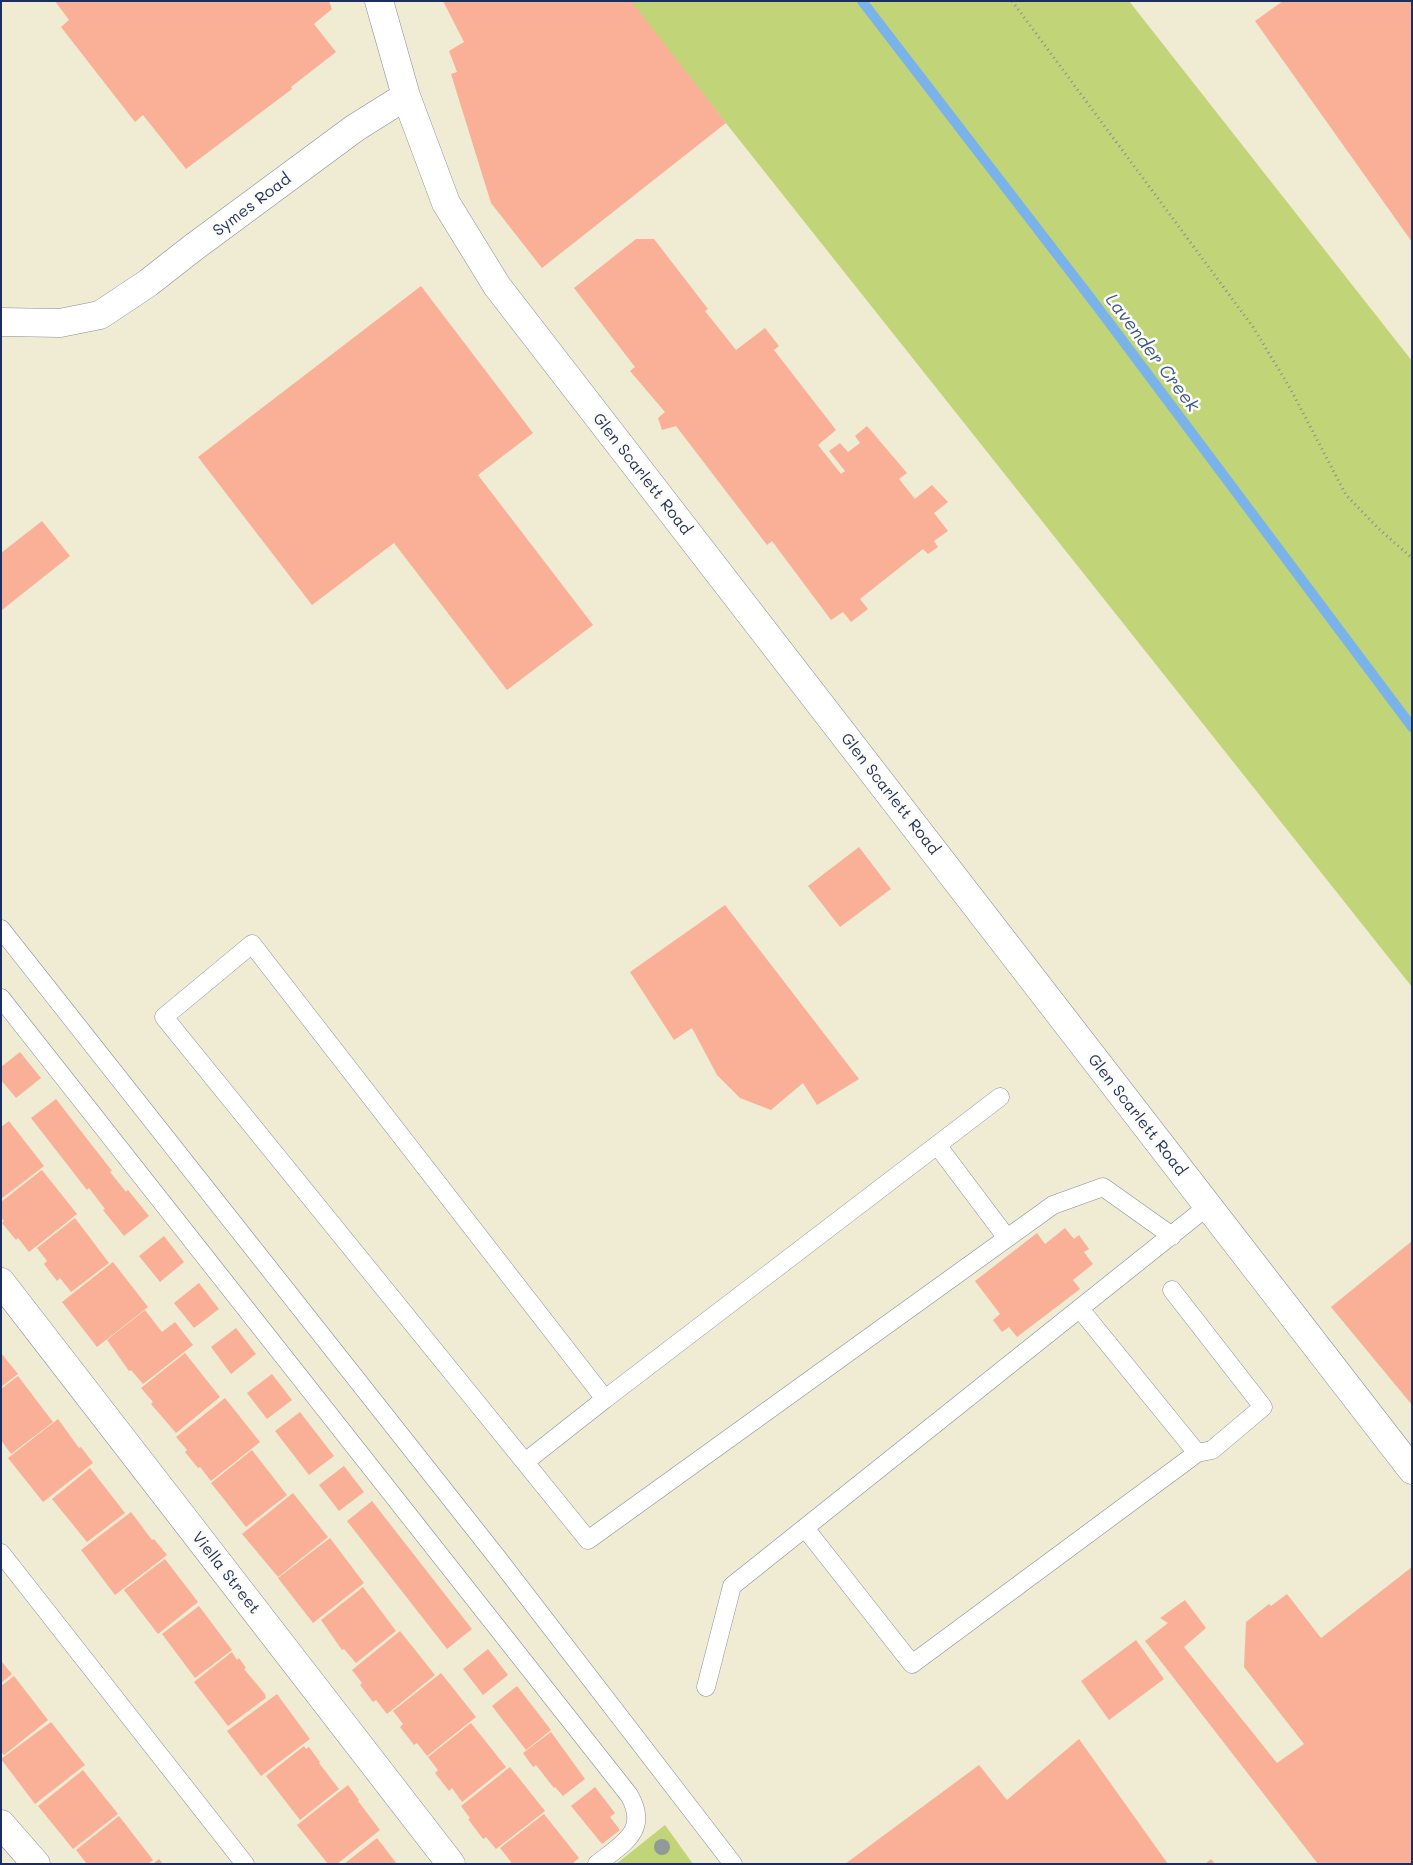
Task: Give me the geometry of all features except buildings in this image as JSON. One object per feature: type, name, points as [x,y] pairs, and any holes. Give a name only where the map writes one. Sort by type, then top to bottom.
[{"type":"street","points":[[379,1],[406,96]]},
{"type":"street","name":"Symes Road","points":[[1,322],[60,323],[100,315],[148,283],[355,128],[406,96]]},
{"type":"street","name":"Glen Scarlett Road","points":[[406,96],[446,203],[497,286],[1412,1470]]},
{"type":"street","name":"Viella Street","points":[[1,1282],[451,1864]]},
{"type":"street","points":[[1,1824],[36,1864]]},
{"type":"lane","points":[[1,929],[490,1548],[733,1864]]},
{"type":"lane","points":[[605,1399],[252,944],[164,1017],[588,1540],[1053,1204],[1103,1187],[1172,1236]]},
{"type":"lane","points":[[1,998],[629,1795],[636,1806],[637,1820],[635,1830],[628,1840],[597,1864]]},
{"type":"lane","points":[[525,1462],[1000,1096]]},
{"type":"lane","points":[[937,1145],[1007,1238]]},
{"type":"lane","points":[[706,1687],[732,1586],[1208,1206]]},
{"type":"lane","points":[[805,1528],[912,1664],[1197,1453],[1212,1450],[1263,1407],[1172,1290]]},
{"type":"lane","points":[[1080,1309],[1197,1453]]},
{"type":"lane","points":[[1,1552],[245,1864]]},
{"type":"path","points":[[1012,1],[1253,327],[1290,388],[1346,495],[1379,529],[1412,558]]},
{"type":"green space","points":[[629,1],[1129,1],[1412,361],[1412,987]]},
{"type":"green space","points":[[665,1825],[693,1864],[616,1864]]},
{"type":"waterway","name":"Lavender Creek","points":[[862,1],[1096,305],[1412,727]]}]
